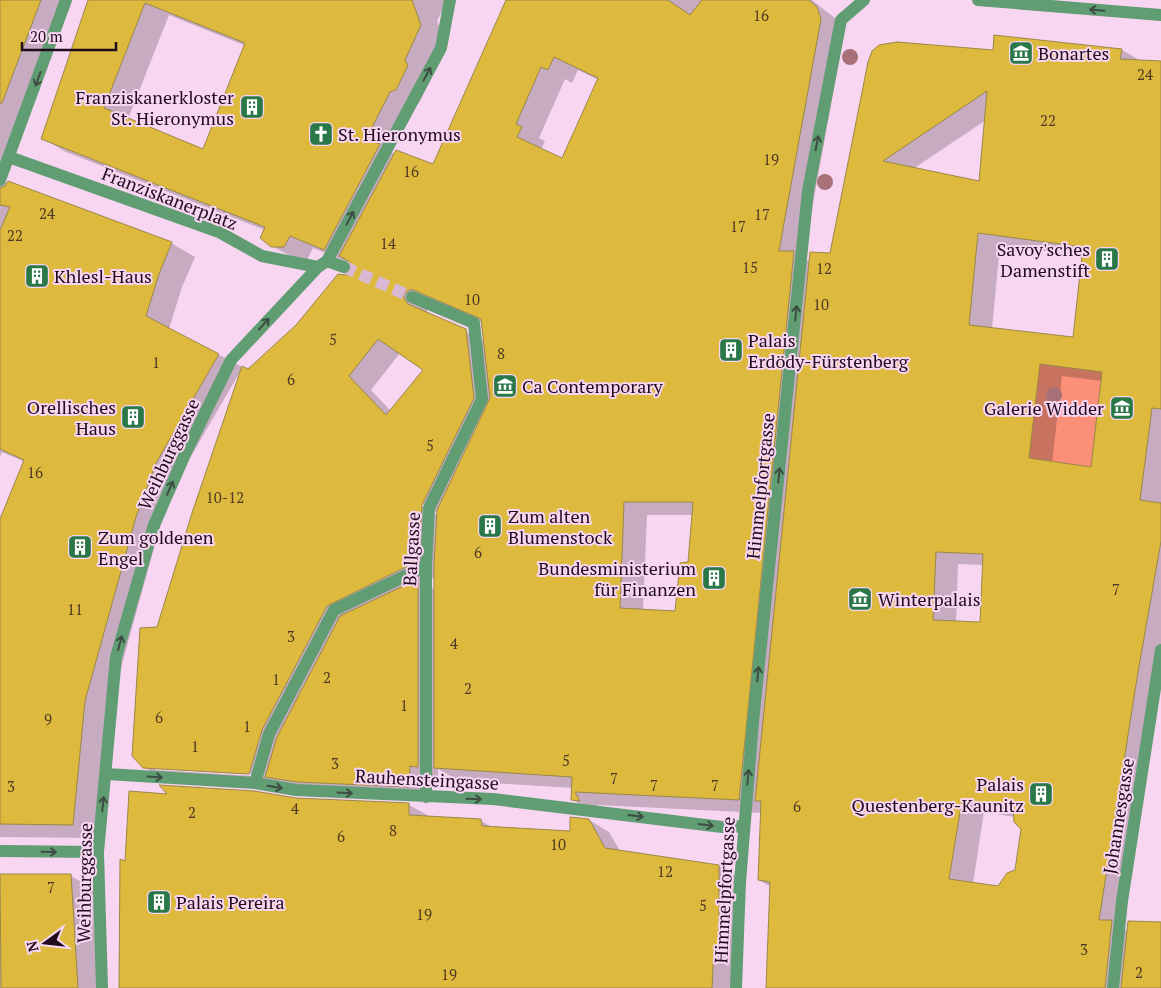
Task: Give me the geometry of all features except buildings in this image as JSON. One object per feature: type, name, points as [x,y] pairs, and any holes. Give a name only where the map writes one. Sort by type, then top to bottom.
[{"type":"street","points":[[0,180],[66,0]]},
{"type":"street","name":"Weihburggasse","points":[[102,988],[98,852],[107,774],[116,657],[154,525],[186,452],[231,360],[323,264],[441,48],[450,0]]},
{"type":"street","name":"Himmelpfortgasse","points":[[736,988],[740,882],[753,722],[808,191],[842,20],[864,0]]},
{"type":"street","points":[[978,0],[1161,15]]},
{"type":"street","name":"Franziskanerplatz","points":[[10,157],[219,232],[262,256],[323,264]]},
{"type":"street","points":[[323,264],[344,267]]},
{"type":"street","name":"Ballgasse","points":[[412,297],[474,323],[482,399],[429,508],[426,566],[426,797]]},
{"type":"street","points":[[255,783],[269,734],[334,610],[426,566]]},
{"type":"street","name":"Johannesgasse","points":[[1113,988],[1122,901],[1161,650]]},
{"type":"street","name":"Rauhensteingasse","points":[[107,774],[255,783],[296,790],[493,799],[722,827],[744,826]]},
{"type":"street","points":[[0,851],[98,852]]},
{"type":"shaded area","points":[[1040,364],[1113,373],[1091,467],[1028,458]]},
{"type":"tunnel","points":[[344,267],[412,297]]},
{"type":"place","name":"Bonartes","points":[[1021,53]]},
{"type":"place","name":"Franziskanerkloster St. Hieronymus","points":[[252,107]]},
{"type":"place","name":"St. Hieronymus","points":[[321,134]]},
{"type":"place","name":"Savoy'sches Damenstift","points":[[1107,259]]},
{"type":"place","name":"Khlesl-Haus","points":[[37,276]]},
{"type":"place","name":"Palais Erdödy-Fürstenberg","points":[[731,350]]},
{"type":"place","name":"Ca Contemporary","points":[[505,386]]},
{"type":"place","name":"Galerie Widder","points":[[1122,408]]},
{"type":"place","name":"Orellisches Haus","points":[[133,417]]},
{"type":"place","name":"Zum alten Blumenstock","points":[[490,526]]},
{"type":"place","name":"Zum goldenen Engel","points":[[80,547]]},
{"type":"place","name":"Bundesministerium für Finanzen","points":[[714,578]]},
{"type":"place","name":"Winterpalais","points":[[860,599]]},
{"type":"place","name":"Palais Questenberg-Kaunitz","points":[[1041,794]]},
{"type":"place","name":"Palais Pereira","points":[[159,902]]}]
